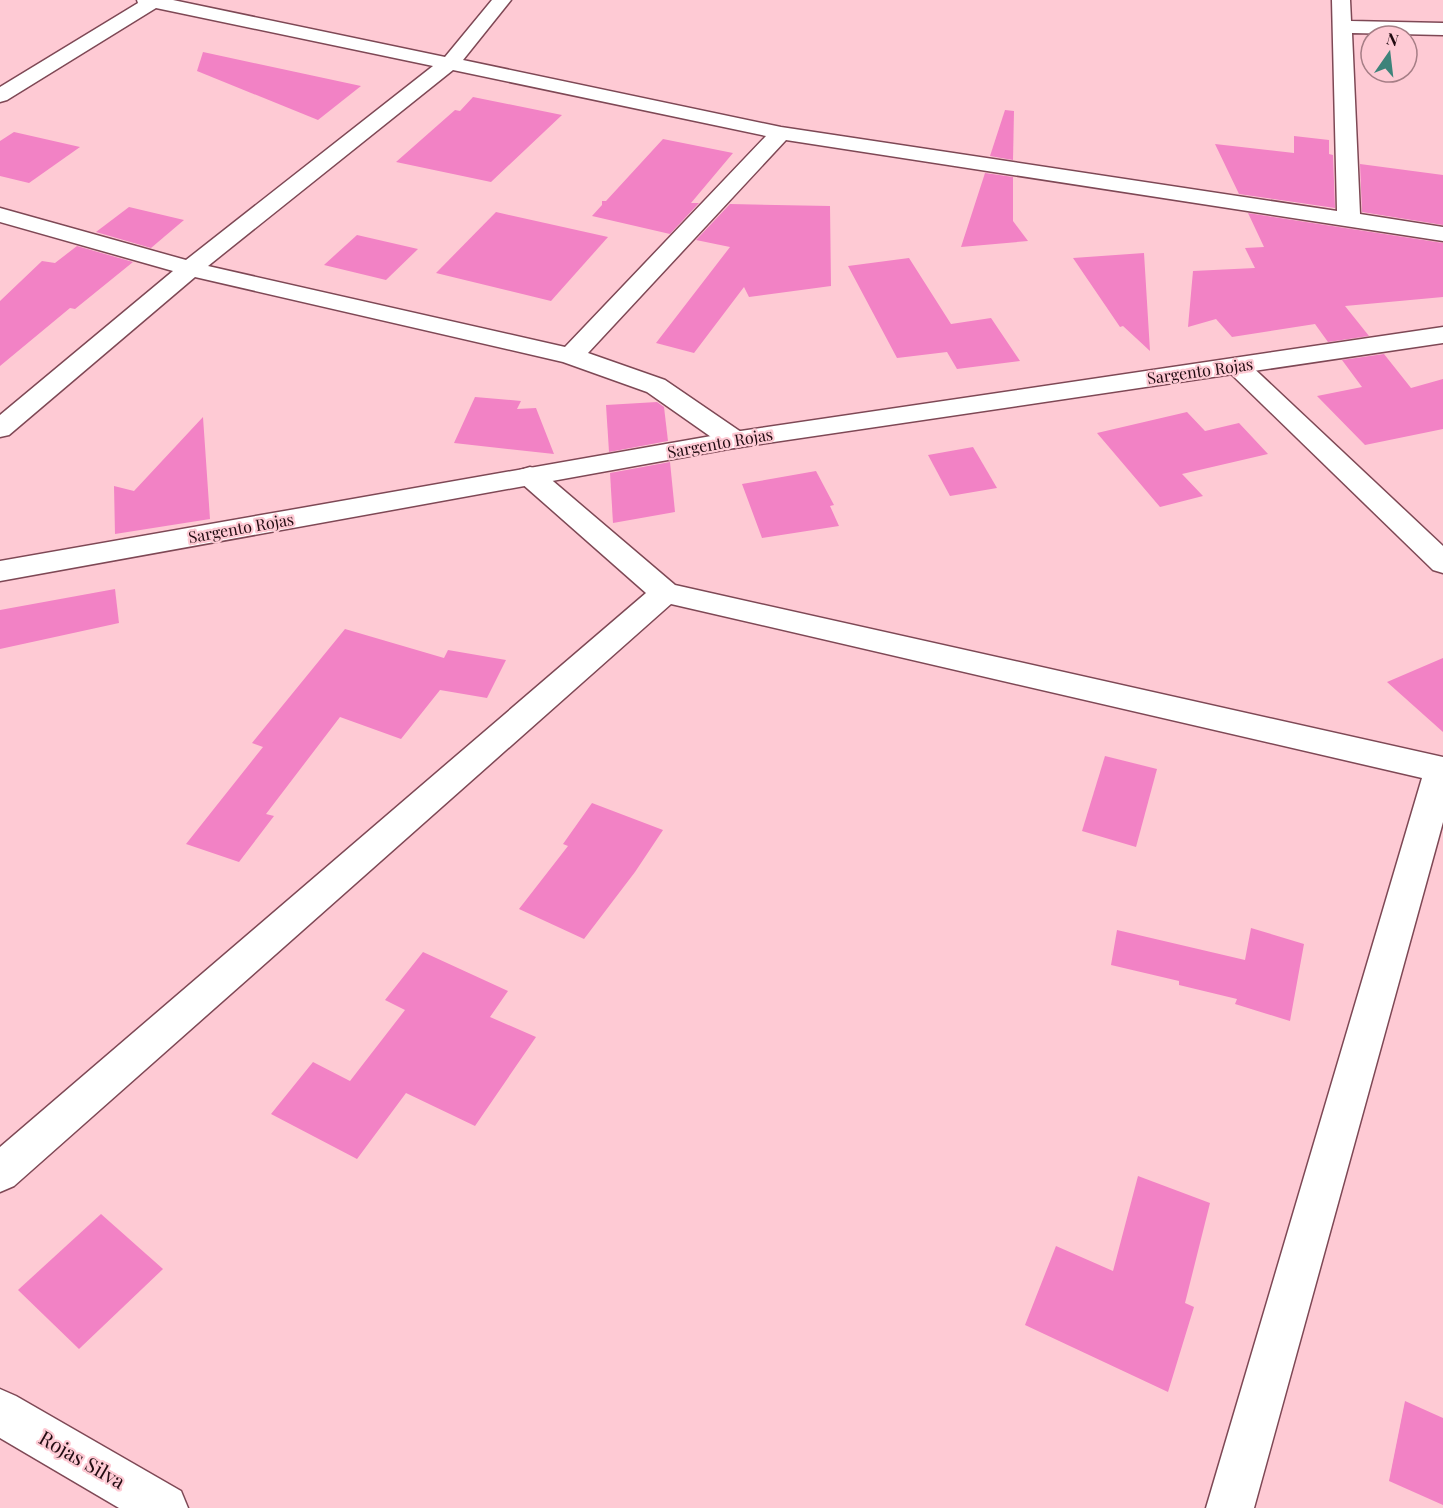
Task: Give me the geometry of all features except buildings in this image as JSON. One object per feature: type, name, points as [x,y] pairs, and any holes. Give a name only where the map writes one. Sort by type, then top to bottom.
[{"type":"street","points":[[0,96],[152,0],[781,133],[1443,234]]},
{"type":"street","points":[[0,429],[190,269],[450,63],[501,0]]},
{"type":"street","points":[[1341,0],[1349,218]]},
{"type":"street","points":[[1342,27],[1443,29]]},
{"type":"street","points":[[571,356],[781,133]]},
{"type":"street","points":[[0,215],[190,269],[571,356],[656,386],[734,440]]},
{"type":"street","name":"Sargento Rojas","points":[[0,571],[734,440],[1443,335]]},
{"type":"street","points":[[1237,366],[1443,563]]},
{"type":"street","points":[[530,476],[665,593],[1442,770],[1230,1508]]},
{"type":"street","points":[[0,1173],[665,593]]},
{"type":"street","name":"Rojas Silva","points":[[0,1412],[164,1508]]}]
